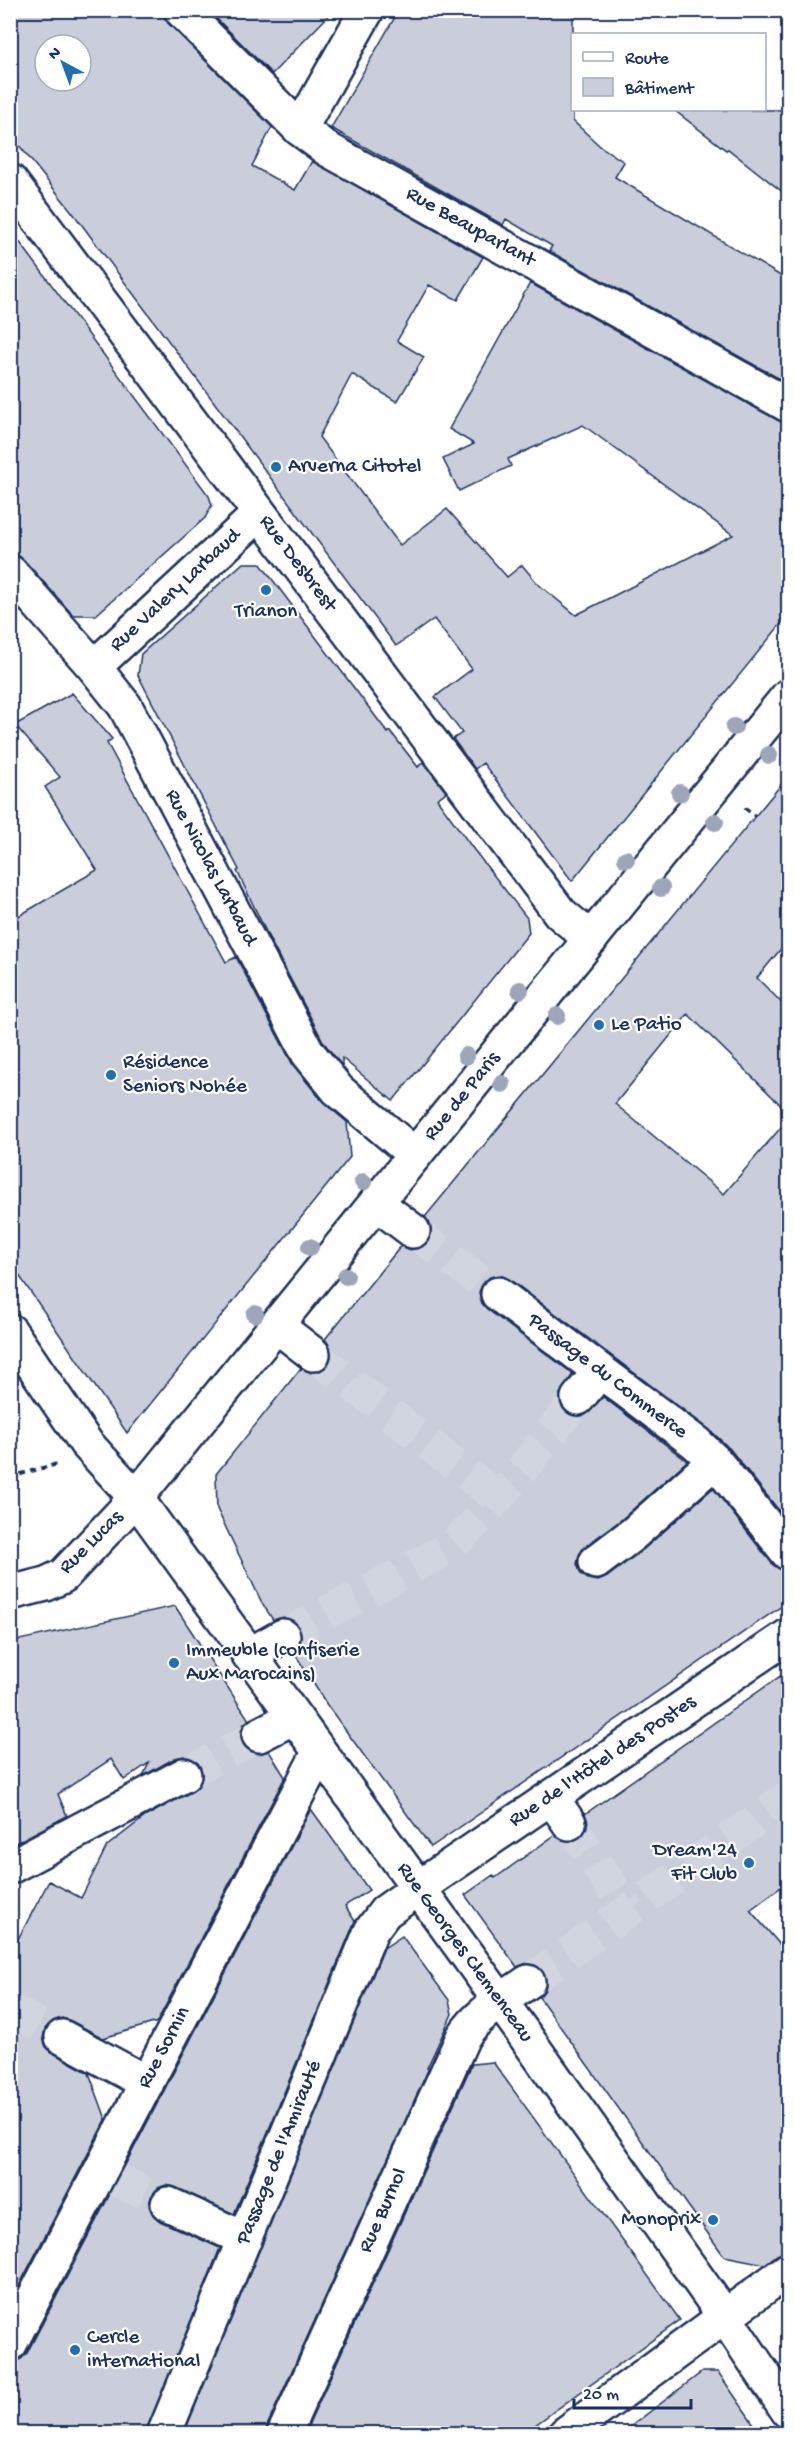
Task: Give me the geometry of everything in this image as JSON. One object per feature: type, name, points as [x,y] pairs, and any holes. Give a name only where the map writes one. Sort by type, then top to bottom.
[{"type":"street","name":"Rue Beauparlant","points":[[181,10],[300,129],[327,148],[789,405]]},
{"type":"street","points":[[300,129],[367,10]]},
{"type":"street","name":"Rue Desbrest","points":[[10,181],[560,913],[591,939]]},
{"type":"street","name":"Rue Valery Larbaud","points":[[94,667],[260,514]]},
{"type":"street","name":"Rue Nicolas Larbaud","points":[[10,572],[94,667],[125,706],[308,1053],[338,1090],[416,1155]]},
{"type":"street","name":"Rue de Paris","points":[[136,1498],[789,696]]},
{"type":"street","points":[[376,1203],[413,1231]]},
{"type":"street","name":"Passage du Commerce","points":[[498,1294],[696,1443],[715,1461],[789,1553]]},
{"type":"street","points":[[277,1326],[313,1354]]},
{"type":"street","name":"Rue Georges Clemenceau","points":[[10,1331],[86,1443],[136,1498],[501,2002],[789,2410]]},
{"type":"street","points":[[578,1398],[600,1371]]},
{"type":"street","points":[[596,1562],[633,1534],[715,1461]]},
{"type":"street","name":"Rue Lucas","points":[[10,1593],[46,1584],[63,1576],[136,1498]]},
{"type":"street","points":[[249,1654],[283,1636]]},
{"type":"street","name":"Rue de l'Hôtel des Postes","points":[[417,1889],[560,1810],[789,1636]]},
{"type":"street","points":[[259,1736],[294,1717]]},
{"type":"street","name":"Rue Sornin","points":[[10,2344],[108,2175],[147,2083],[320,1753]]},
{"type":"street","points":[[10,1867],[183,1775]]},
{"type":"street","name":"Passage de l'Amirauté","points":[[164,2433],[371,1931],[385,1912],[417,1889]]},
{"type":"street","name":"Rue Burnol","points":[[284,2433],[463,2037],[471,2025],[528,1982]]},
{"type":"street","points":[[62,2037],[147,2083]]},
{"type":"street","points":[[168,2204],[245,2239]]},
{"type":"street","points":[[565,2433],[789,2270]]},
{"type":"path","points":[[745,808],[755,816]]},
{"type":"path","points":[[10,1477],[58,1464]]},
{"type":"building","points":[[10,10],[163,10],[168,23],[272,127],[252,166],[295,190],[312,161],[483,257],[458,300],[429,285],[397,341],[424,357],[397,402],[352,374],[319,437],[400,545],[447,509],[507,577],[522,565],[538,584],[576,615],[733,535],[583,425],[508,459],[511,466],[459,491],[443,459],[474,444],[449,429],[530,283],[779,421],[789,424],[789,614],[572,881],[483,763],[475,769],[453,739],[462,733],[435,697],[472,669],[434,619],[396,646],[73,213],[10,134]]},
{"type":"building","points":[[208,10],[334,10],[272,74]]},
{"type":"building","points":[[399,10],[573,10],[571,111],[573,111],[573,121],[600,146],[624,162],[615,177],[789,281],[789,384],[549,251],[552,246],[506,219],[503,225],[331,128]]},
{"type":"building","points":[[789,110],[789,197],[728,149],[726,150],[675,111]]},
{"type":"building","points":[[10,229],[209,496],[212,505],[205,518],[96,615],[73,615],[24,560],[16,554],[10,554]]},
{"type":"building","points":[[243,563],[260,563],[388,733],[390,731],[418,767],[423,762],[446,792],[437,799],[527,918],[529,933],[393,1101],[342,1058],[342,1066],[324,1043],[270,940],[237,871],[239,870],[138,675],[141,654]]},
{"type":"building","points":[[72,693],[112,739],[107,743],[226,962],[236,957],[293,1065],[323,1102],[347,1122],[350,1157],[127,1433],[10,1262],[10,921],[97,870],[45,787],[60,777],[15,725]]},
{"type":"building","points":[[789,775],[789,939],[757,978],[789,1010],[789,1113],[688,1014],[615,1104],[724,1194],[789,1118],[789,1523],[730,1449],[709,1429],[509,1279],[500,1275],[490,1277],[483,1283],[479,1292],[481,1302],[487,1309],[573,1374],[560,1394],[560,1404],[567,1413],[576,1417],[585,1415],[603,1397],[687,1461],[621,1520],[584,1547],[577,1564],[581,1574],[588,1579],[598,1581],[607,1577],[645,1548],[713,1488],[773,1565],[781,1570],[789,1571],[789,1601],[431,1847],[327,1705],[293,1651],[299,1645],[302,1637],[299,1626],[293,1620],[284,1617],[273,1620],[262,1603],[217,1509],[216,1474],[301,1368],[311,1373],[320,1372],[327,1366],[332,1356],[331,1348],[325,1339],[401,1246],[411,1250],[428,1243],[432,1233],[425,1217]]},
{"type":"building","points":[[175,1606],[249,1720],[243,1725],[240,1734],[243,1744],[249,1751],[258,1754],[269,1751],[285,1777],[157,2022],[103,2038],[62,2018],[53,2021],[45,2029],[43,2038],[46,2047],[89,2073],[106,2119],[10,2303],[10,1954],[49,1881],[81,1898],[107,1846],[146,1816],[193,1791],[200,1784],[203,1775],[200,1766],[194,1760],[184,1756],[175,1758],[143,1776],[149,1763],[124,1780],[111,1759],[58,1794],[67,1816],[10,1846],[10,1642]]},
{"type":"building","points":[[789,1670],[789,1881],[750,1910],[789,1955],[789,2252],[777,2255],[765,2264],[724,2256],[539,1997],[545,1990],[547,1981],[543,1971],[536,1965],[527,1963],[517,1967],[465,1895],[493,1875],[495,1878],[555,1835],[570,1842],[580,1838],[588,1822],[585,1814]]},
{"type":"building","points":[[311,1809],[369,1890],[345,1906],[355,1921],[234,2214],[166,2185],[158,2188],[151,2197],[149,2206],[153,2215],[160,2221],[220,2248],[146,2433],[10,2433],[10,2363],[20,2360],[27,2353]]},
{"type":"building","points":[[402,1936],[449,2000],[452,2014],[427,2068],[429,2068],[267,2426],[266,2433],[184,2433],[384,1948]]},
{"type":"building","points":[[493,2062],[680,2320],[524,2433],[305,2433],[472,2064]]},
{"type":"building","points":[[702,2372],[718,2372],[760,2433],[622,2433]]},
{"type":"tunnel","points":[[413,1231],[498,1294]]},
{"type":"tunnel","points":[[313,1354],[498,1498]]},
{"type":"tunnel","points":[[283,1636],[449,1548],[501,1495],[578,1398]]},
{"type":"tunnel","points":[[184,1775],[259,1735]]},
{"type":"tunnel","points":[[528,1982],[788,1797]]},
{"type":"tunnel","points":[[569,1823],[628,1911]]},
{"type":"tunnel","points":[[10,2009],[62,2037]]},
{"type":"tunnel","points":[[115,2179],[168,2204]]},
{"type":"place","name":"Arverna Citotel","points":[[276,467]]},
{"type":"place","name":"Trianon","points":[[266,590]]},
{"type":"place","name":"Le Patio","points":[[599,1025]]},
{"type":"place","name":"Résidence Seniors Nohée","points":[[111,1075]]},
{"type":"place","name":"Immeuble (confiserie Aux Marocains)","points":[[174,1663]]},
{"type":"place","name":"Dream'24 Fit Club","points":[[749,1863]]},
{"type":"place","name":"Monoprix","points":[[713,2220]]},
{"type":"place","name":"Cercle international","points":[[75,2350]]}]
